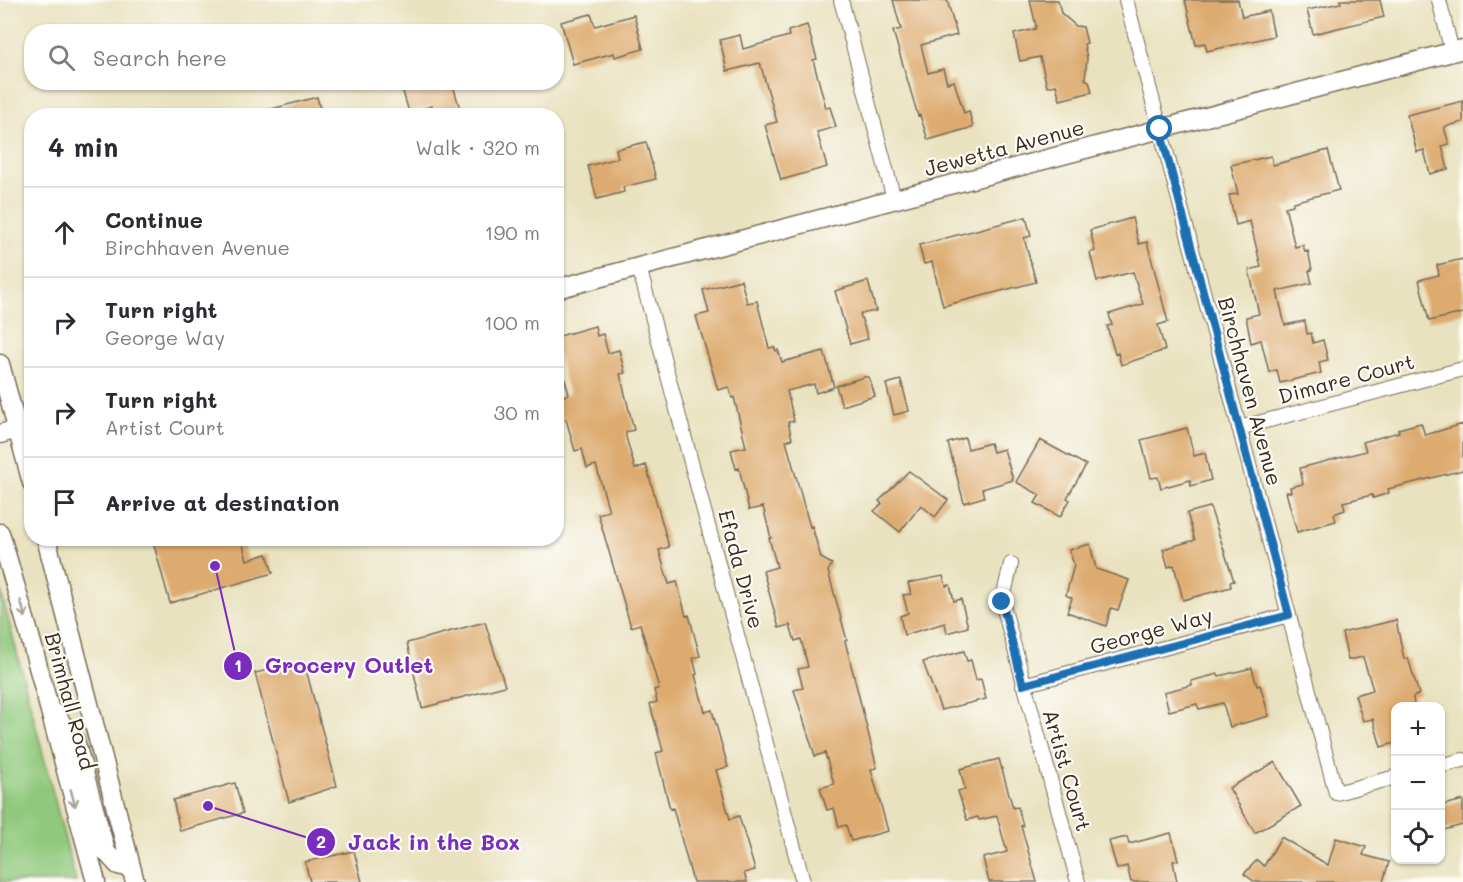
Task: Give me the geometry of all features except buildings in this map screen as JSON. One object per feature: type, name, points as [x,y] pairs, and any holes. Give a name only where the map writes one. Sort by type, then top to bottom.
[{"type":"street","points":[[841,0],[894,199]]},
{"type":"street","name":"Birchhaven Avenue","points":[[1126,0],[1336,793],[1391,778]]},
{"type":"street","points":[[1438,0],[1458,50]]},
{"type":"street","name":"Jewetta Avenue","points":[[564,287],[1458,50]]},
{"type":"street","name":"Efada Drive","points":[[639,267],[803,882]]},
{"type":"street","points":[[0,364],[24,456]]},
{"type":"street","name":"Dimare Court","points":[[1239,428],[1463,369]]},
{"type":"street","name":"Brimhall Road","points":[[0,533],[96,882]]},
{"type":"street","name":"Brimhall Road","points":[[48,546],[133,875]]},
{"type":"street","name":"Artist Court","points":[[1011,564],[1002,602],[1078,882]]},
{"type":"street","name":"George Way","points":[[1023,685],[1289,615]]},
{"type":"street","points":[[49,707],[75,740],[106,852],[118,865],[133,875]]},
{"type":"street","points":[[1445,765],[1463,760]]},
{"type":"green space","points":[[0,587],[76,882],[0,882]]},
{"type":"place","name":"Grocery Outlet","points":[[215,566]]},
{"type":"place","name":"Jack in the Box","points":[[208,806]]},
{"type":"route","points":[[1002,602],[1023,685],[1289,615],[1160,129]]}]
